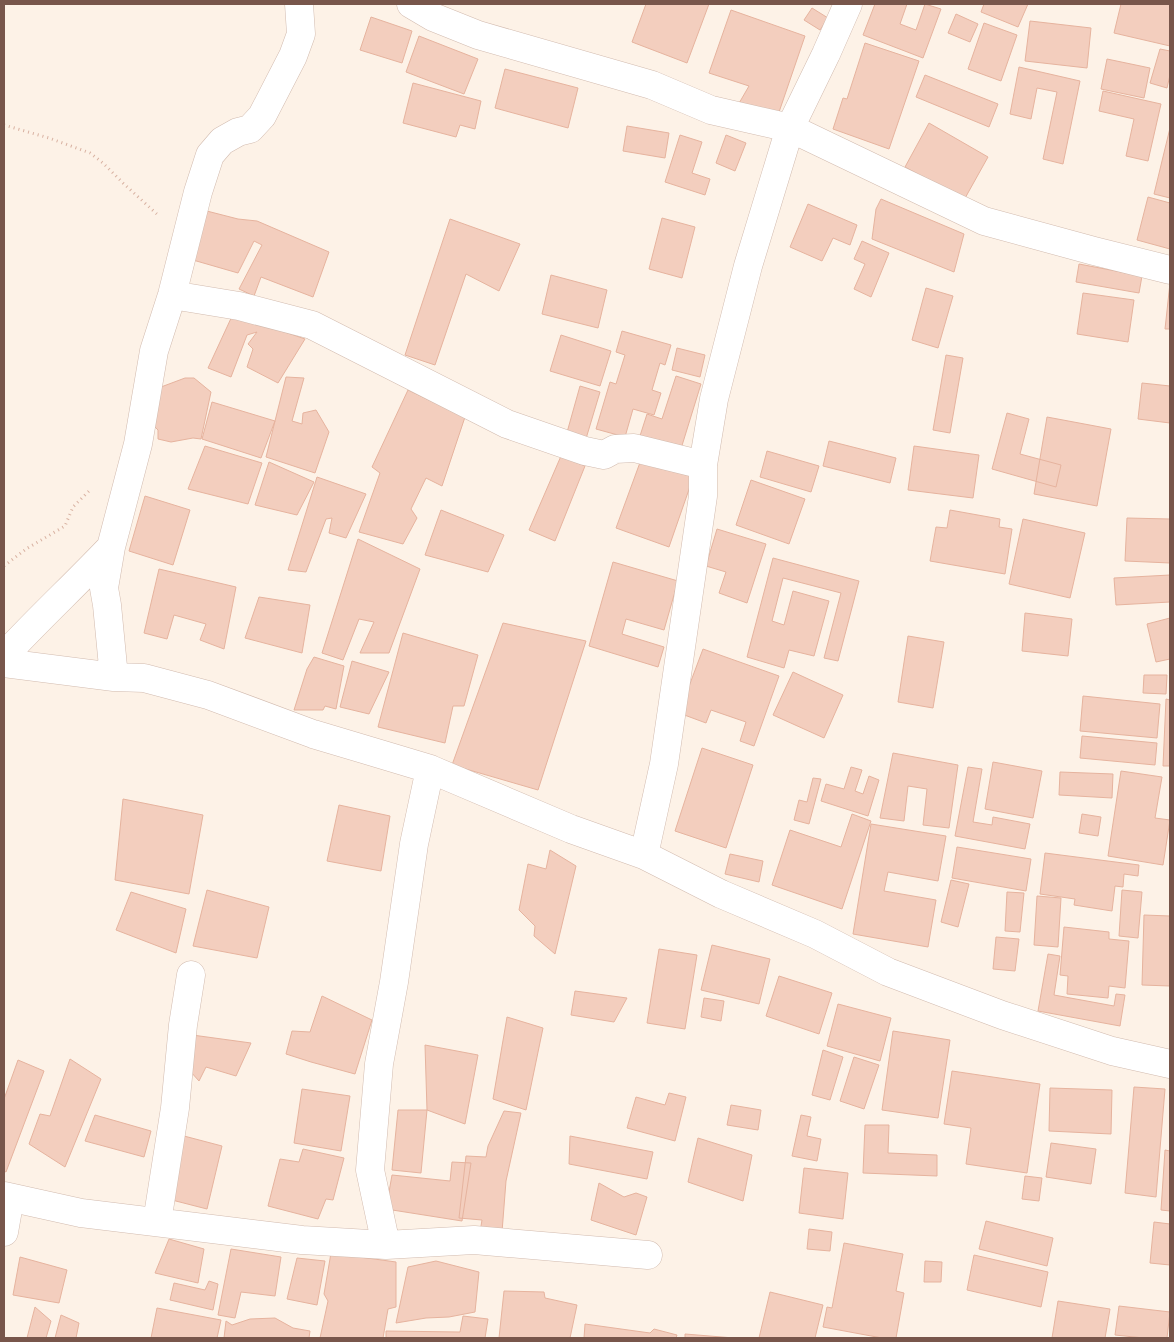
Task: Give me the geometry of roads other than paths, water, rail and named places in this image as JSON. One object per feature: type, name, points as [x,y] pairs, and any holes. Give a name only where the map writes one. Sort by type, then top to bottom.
[{"type":"street","points":[[114,677],[104,588],[112,547],[138,444],[154,351],[172,295],[198,192],[210,155],[222,141],[238,132],[250,129],[262,116],[294,56],[301,34],[299,4]]},
{"type":"street","points":[[412,4],[433,17],[478,35],[652,85],[711,110],[790,128],[984,220],[1170,270]]},
{"type":"street","points":[[644,855],[664,764],[703,496],[703,465],[714,399],[748,266],[790,128],[848,4]]},
{"type":"street","points":[[172,295],[239,306],[312,325],[507,424],[585,452],[604,454],[615,449],[634,448],[703,465]]},
{"type":"street","points":[[4,656],[32,625],[112,547]]},
{"type":"street","points":[[4,663],[114,677],[144,678],[208,695],[313,734],[430,769],[571,828],[644,855],[721,894],[816,934],[888,972],[1002,1015],[1066,1036],[1112,1051],[1170,1064]]},
{"type":"street","points":[[386,1245],[370,1170],[380,1064],[414,844],[430,769]]},
{"type":"street","points":[[157,1222],[175,1108],[183,1025],[191,975]]},
{"type":"street","points":[[4,1232],[7,1197],[81,1213],[302,1240],[386,1245],[474,1240],[648,1255]]}]
